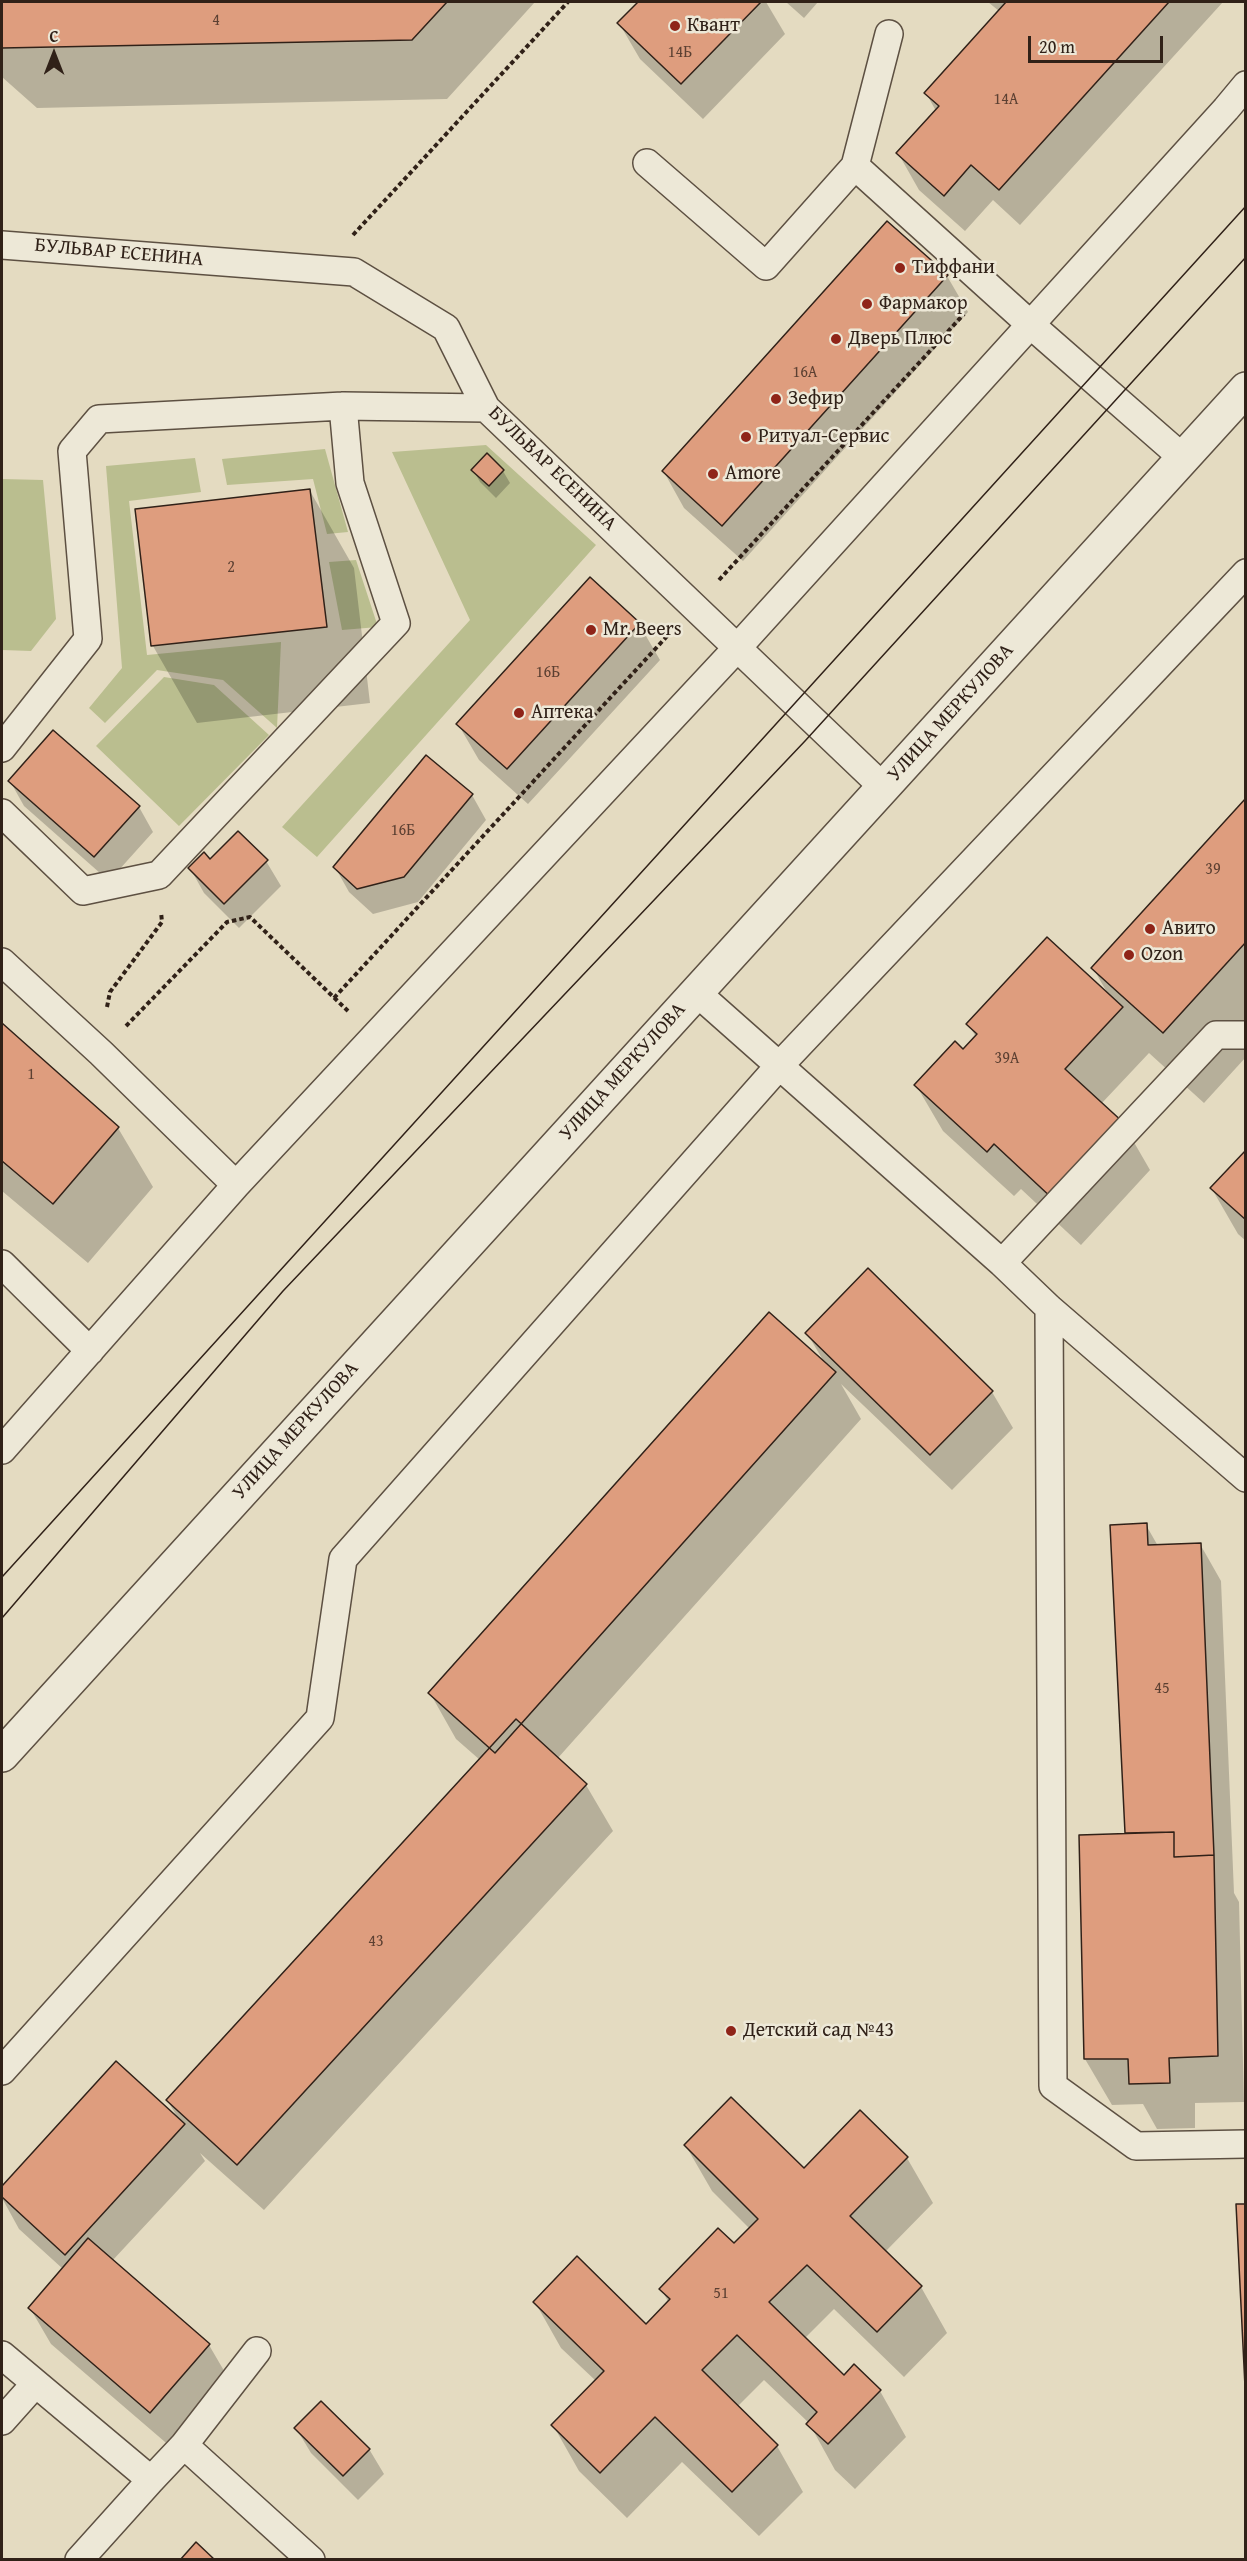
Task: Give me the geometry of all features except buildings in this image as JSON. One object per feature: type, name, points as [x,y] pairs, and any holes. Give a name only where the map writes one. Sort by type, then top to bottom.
[{"type":"street","name":"УЛИЦА МЕРКУЛОВА","points":[[2,1755],[1245,389]]},
{"type":"lane","points":[[646,163],[765,266],[855,166],[889,34]]},
{"type":"lane","points":[[2,1450],[236,1185],[738,647],[1226,109],[1245,85]]},
{"type":"lane","points":[[855,166],[1030,325],[1183,458]]},
{"type":"lane","name":"БУЛЬВАР ЕСЕНИНА","points":[[2,245],[354,272],[446,328],[486,408],[883,787]]},
{"type":"lane","points":[[2,813],[83,891],[159,875],[396,623],[350,483],[343,406]]},
{"type":"lane","points":[[2,748],[88,639],[72,451],[99,418],[343,406],[486,408]]},
{"type":"lane","points":[[2,2071],[320,1718],[343,1560],[779,1066],[1245,573]]},
{"type":"lane","points":[[2,962],[107,1046],[236,1185]]},
{"type":"lane","points":[[696,992],[1002,1263],[1049,1308],[1245,1478]]},
{"type":"lane","points":[[1002,1263],[1216,1035],[1245,1035]]},
{"type":"lane","points":[[2,1264],[90,1351]]},
{"type":"lane","points":[[1049,1308],[1053,2086],[1136,2146],[1245,2144]]},
{"type":"lane","points":[[79,2559],[184,2445],[257,2351]]},
{"type":"lane","points":[[2,2355],[151,2480]]},
{"type":"lane","points":[[2,2421],[35,2384]]},
{"type":"lane","points":[[184,2445],[311,2559]]},
{"type":"path","points":[[321,270],[568,2]]},
{"type":"path","points":[[334,998],[989,287]]},
{"type":"path","points":[[107,1046],[106,1011],[110,992],[162,922],[159,875]]},
{"type":"path","points":[[107,1046],[227,922],[250,917],[374,1036]]},
{"type":"green space","points":[[486,445],[596,545],[317,857],[282,827],[470,620],[392,452]]},
{"type":"green space","points":[[325,449],[348,532],[327,534],[313,479],[227,485],[222,459]]},
{"type":"green space","points":[[195,458],[201,492],[129,501],[147,655],[281,642],[277,728],[223,680],[157,670],[105,723],[89,708],[122,668],[106,466]]},
{"type":"green space","points":[[2,479],[43,480],[56,619],[31,651],[2,650]]},
{"type":"green space","points":[[356,560],[378,627],[342,630],[329,562]]},
{"type":"green space","points":[[164,677],[214,685],[269,735],[179,826],[96,746]]},
{"type":"tram line","points":[[2,1577],[1246,206]]},
{"type":"tram line","points":[[2,1618],[283,1291],[805,741],[1246,257]]},
{"type":"place","name":"Квант","points":[[675,26]]},
{"type":"place","name":"Тиффани","points":[[900,268]]},
{"type":"place","name":"Фармакор","points":[[867,304]]},
{"type":"place","name":"Дверь Плюс","points":[[836,339]]},
{"type":"place","name":"Зефир","points":[[776,399]]},
{"type":"place","name":"Ритуал-Сервис","points":[[746,437]]},
{"type":"place","name":"Amore","points":[[713,474]]},
{"type":"place","name":"Mr. Beers","points":[[591,630]]},
{"type":"place","name":"Аптека","points":[[519,713]]},
{"type":"place","name":"Авито","points":[[1150,929]]},
{"type":"place","name":"Ozon","points":[[1129,955]]},
{"type":"place","name":"Детский сад №43","points":[[731,2031]]}]
